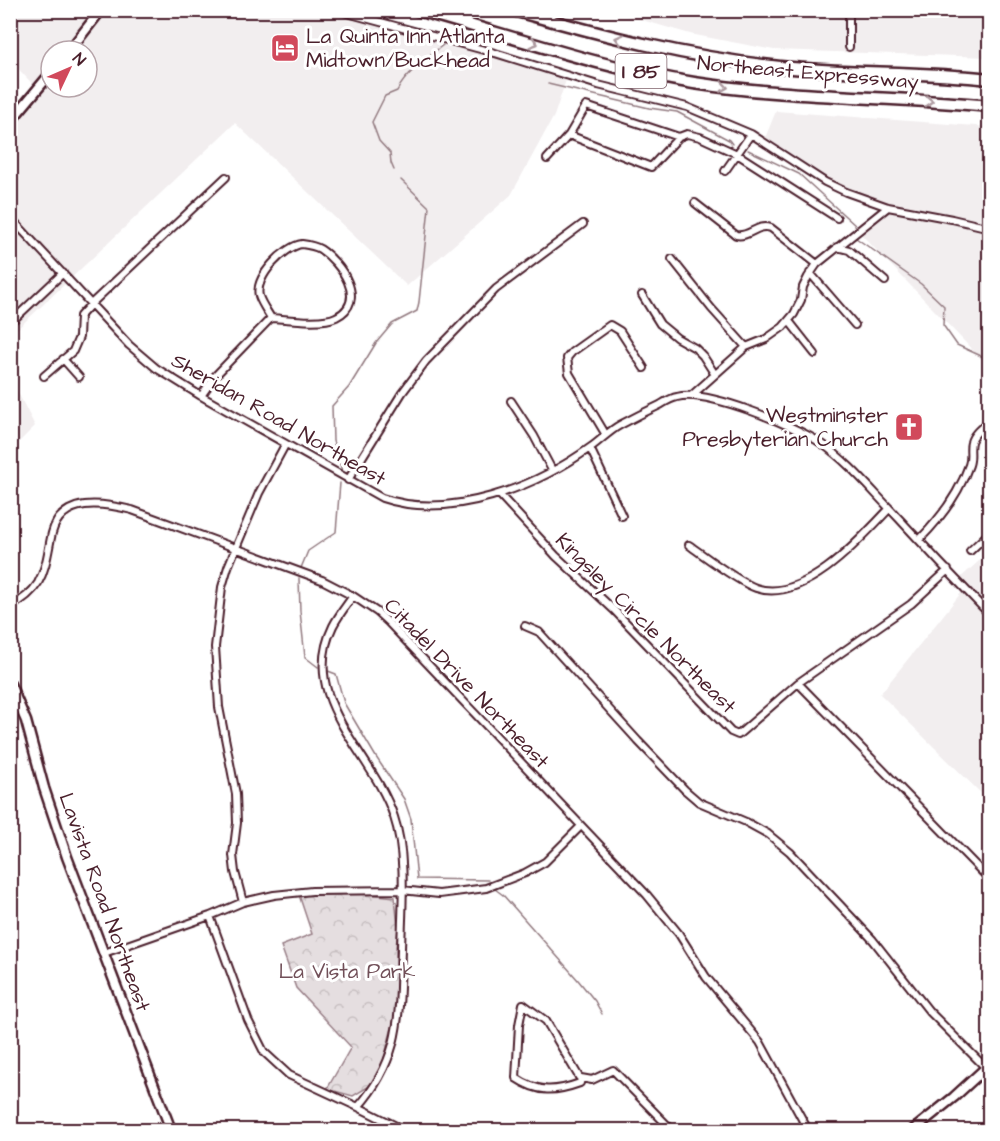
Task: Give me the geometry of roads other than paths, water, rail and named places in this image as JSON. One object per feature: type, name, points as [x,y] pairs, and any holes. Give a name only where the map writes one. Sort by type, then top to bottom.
[{"type":"highway","name":"Northeast Expressway","points":[[417,10],[599,62],[691,82],[795,95],[990,105]]},
{"type":"highway","name":"Northeast Expressway","points":[[513,10],[650,46],[738,62],[841,72],[990,79]]},
{"type":"main road","points":[[78,39],[101,10]]},
{"type":"main road","points":[[10,122],[39,87]]},
{"type":"main road","name":"Lavista Road Northeast","points":[[10,684],[26,721],[59,835],[171,1131]]},
{"type":"main road","points":[[913,1131],[989,1069]]},
{"type":"street","points":[[336,10],[495,53],[598,85],[687,107],[751,134],[825,182],[846,192],[888,207],[990,228]]},
{"type":"street","points":[[849,10],[849,47]]},
{"type":"street","points":[[547,159],[569,135],[586,106],[679,137]]},
{"type":"street","points":[[569,135],[651,167],[679,137],[687,134],[700,138],[737,153],[837,218]]},
{"type":"street","points":[[725,171],[751,134]]},
{"type":"street","points":[[44,376],[73,351],[79,337],[80,316],[226,177]]},
{"type":"street","points":[[696,203],[736,235],[742,236],[759,227],[771,228],[818,264]]},
{"type":"street","points":[[691,396],[714,373],[746,347],[766,339],[789,321],[801,300],[803,287],[810,273],[837,247],[888,207]]},
{"type":"street","name":"Sheridan Road Northeast","points":[[10,217],[136,352],[156,368],[285,445],[382,498],[396,503],[426,505],[459,503],[499,494],[519,487],[552,470],[590,448],[619,426],[676,397],[691,396],[727,403],[801,431],[825,446],[855,472],[990,615]]},
{"type":"street","points":[[348,480],[402,393],[426,361],[496,289],[583,224]]},
{"type":"street","points":[[201,396],[216,375],[271,318],[336,317],[350,303],[350,284],[338,266],[320,249],[302,244],[295,245],[281,256],[261,279],[259,296],[271,318]]},
{"type":"street","points":[[837,247],[849,250],[885,281]]},
{"type":"street","points":[[672,259],[746,347]]},
{"type":"street","points":[[10,323],[63,273]]},
{"type":"street","points":[[810,273],[855,325]]},
{"type":"street","points":[[642,295],[660,324],[677,338],[695,348],[714,373]]},
{"type":"street","points":[[789,321],[815,354]]},
{"type":"street","points":[[606,435],[569,373],[567,358],[610,325],[620,331],[644,368]]},
{"type":"street","points":[[63,359],[79,377]]},
{"type":"street","points":[[511,401],[534,436],[552,470]]},
{"type":"street","points":[[919,540],[935,524],[957,492],[969,465],[970,442],[990,420]]},
{"type":"street","points":[[243,902],[233,855],[237,823],[237,794],[219,707],[215,647],[222,587],[228,567],[259,493],[285,445]]},
{"type":"street","points":[[590,448],[622,516]]},
{"type":"street","name":"Kingsley Circle Northeast","points":[[499,494],[556,556],[637,633],[731,732],[738,735],[798,683],[911,604],[948,570]]},
{"type":"street","name":"Citadel Drive Northeast","points":[[10,607],[24,599],[37,585],[46,564],[56,525],[62,514],[76,506],[94,504],[132,510],[322,580],[353,596],[388,622],[648,895],[679,934],[706,976],[760,1042],[808,1131]]},
{"type":"street","points":[[689,545],[753,587],[766,591],[781,591],[807,580],[831,564],[889,509]]},
{"type":"street","points":[[970,551],[990,532]]},
{"type":"street","points":[[353,596],[333,626],[327,642],[323,682],[332,707],[381,788],[395,817],[400,839],[402,890],[400,992],[395,1035],[379,1082],[358,1107]]},
{"type":"street","points":[[525,626],[539,632],[638,741],[699,802],[768,834],[790,852],[873,940],[929,1011],[989,1069]]},
{"type":"street","points":[[798,683],[990,880]]},
{"type":"street","points":[[104,953],[243,902],[283,894],[312,891],[402,890],[439,894],[490,886],[525,873],[545,862],[581,826]]},
{"type":"street","points":[[210,916],[250,1027],[264,1052],[289,1075],[404,1131]]},
{"type":"street","points":[[581,1078],[580,1083],[561,1090],[530,1087],[516,1078],[519,1024],[523,1004],[546,1021],[579,1077],[592,1080],[613,1070],[672,1131]]},
{"type":"waterway","points":[[394,170],[390,153],[379,141],[372,122],[385,96],[397,91],[411,72],[443,45]]},
{"type":"waterway","points":[[548,84],[649,108],[677,112],[729,140],[732,144]]},
{"type":"waterway","points":[[748,150],[799,174],[856,226]]},
{"type":"waterway","points":[[342,471],[333,441],[332,406],[349,387],[376,343],[392,324],[417,311],[419,302],[429,207],[401,180]]},
{"type":"waterway","points":[[856,238],[921,284],[944,306],[943,325],[957,345],[990,360]]},
{"type":"waterway","points":[[301,568],[308,551],[336,532],[340,483]]},
{"type":"waterway","points":[[299,578],[305,657],[318,667]]},
{"type":"waterway","points":[[328,671],[336,674],[344,703],[404,799],[411,819],[417,879],[488,880]]},
{"type":"waterway","points":[[495,889],[503,895],[578,980],[602,1014]]},
{"type":"place","name":"La Quinta Inn Atlanta Midtown/Buckhead","points":[[285,48]]},
{"type":"place","name":"Westminster Presbyterian Church","points":[[909,427]]},
{"type":"park label","name":"La Vista Park","points":[[347,971]]}]
